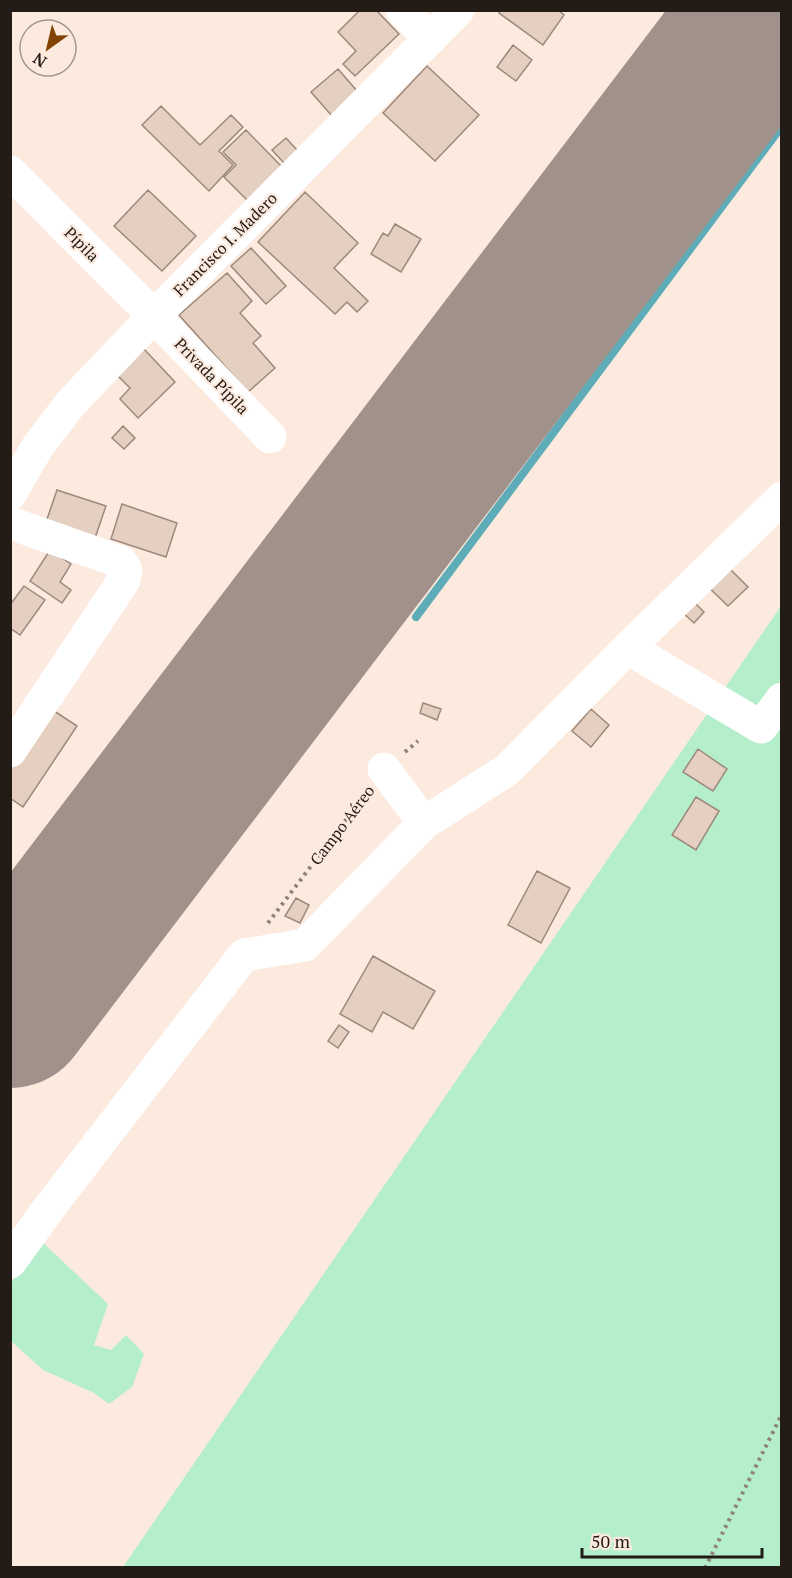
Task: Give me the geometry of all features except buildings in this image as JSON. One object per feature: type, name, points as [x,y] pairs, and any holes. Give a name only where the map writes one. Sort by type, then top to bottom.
[{"type":"street","points":[[402,10],[430,39]]},
{"type":"street","name":"Francisco I. Madero","points":[[10,494],[24,444],[71,403],[154,316],[458,10]]},
{"type":"street","name":"Pípila","points":[[10,172],[154,316]]},
{"type":"street","name":"Privada Pípila","points":[[154,316],[270,437]]},
{"type":"street","points":[[10,1262],[244,955],[305,945],[424,823],[507,770],[782,498]]},
{"type":"street","points":[[10,523],[121,562],[126,570],[124,579],[10,751]]},
{"type":"street","points":[[628,648],[762,728],[782,699]]},
{"type":"street","name":"Campo Aéreo","points":[[384,770],[424,823]]},
{"type":"path","name":"Campo Aéreo","points":[[244,955],[384,770]]},
{"type":"path","points":[[705,1568],[782,1414]]},
{"type":"green space","points":[[781,606],[781,1567],[123,1567]]},
{"type":"green space","points":[[40,1240],[108,1304],[94,1345],[111,1350],[126,1335],[144,1354],[132,1387],[109,1404],[94,1393],[43,1370],[11,1341],[11,1283]]},
{"type":"waterway","points":[[416,617],[782,126]]},
{"type":"runway","points":[[10,1007],[768,10]]}]
